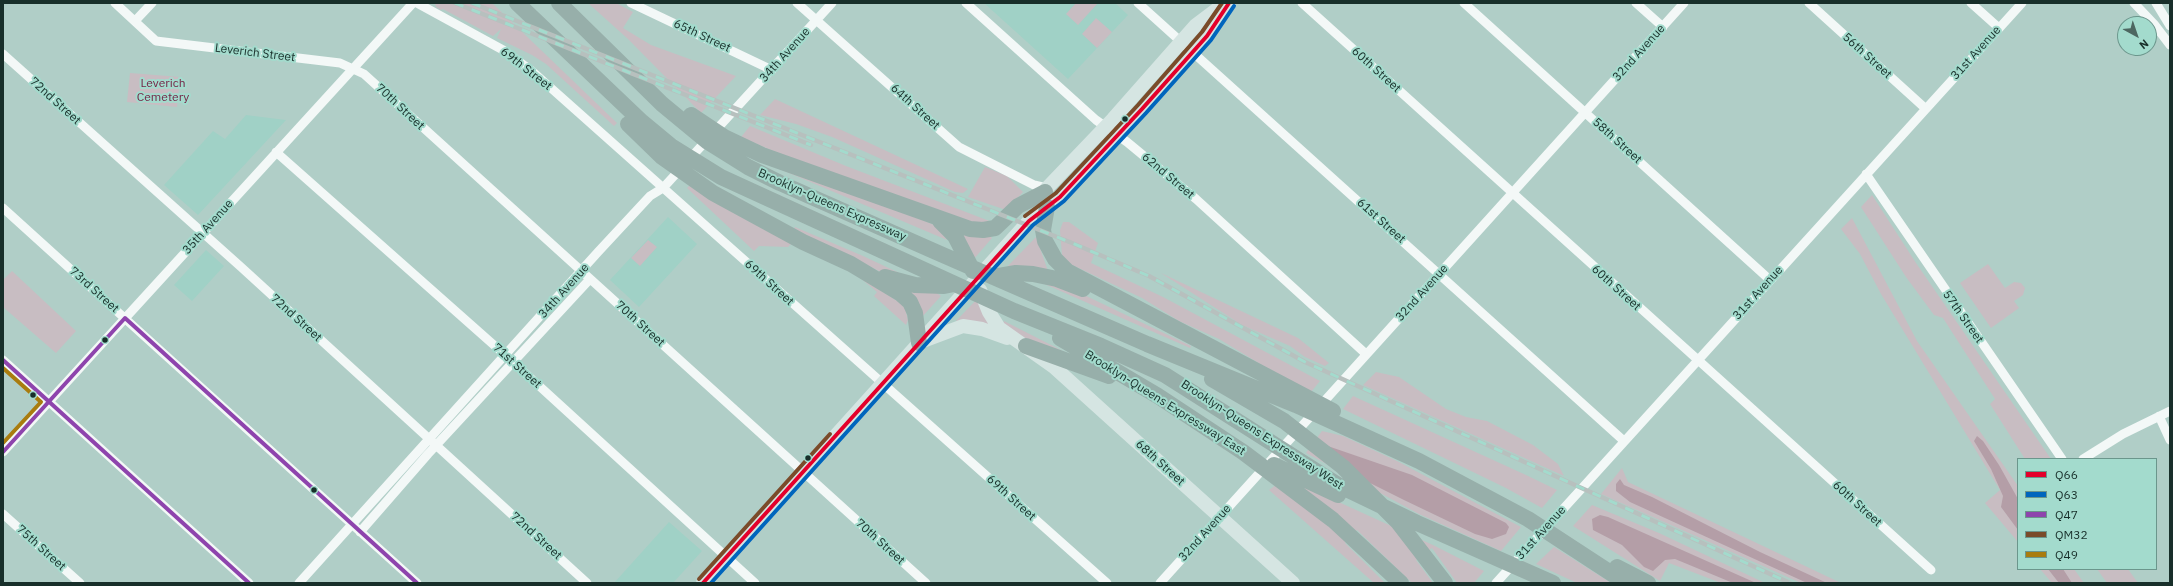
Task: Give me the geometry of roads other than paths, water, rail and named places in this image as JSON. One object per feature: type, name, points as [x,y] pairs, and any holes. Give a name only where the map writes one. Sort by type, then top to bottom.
[{"type":"highway","points":[[518,3],[580,63],[615,110],[667,151],[713,193],[747,213],[851,264],[890,280],[915,285],[944,286],[976,279],[1016,273],[1042,275],[1057,279],[1135,308]]},
{"type":"highway","points":[[559,3],[662,104],[732,149],[970,229],[989,230],[999,225],[1018,206],[1046,196],[1044,236],[1055,260],[1074,275],[1300,400]]},
{"type":"highway","points":[[565,3],[582,26]]},
{"type":"highway","name":"Brooklyn-Queens Expressway","points":[[732,149],[780,183],[1147,344]]},
{"type":"highway","name":"Brooklyn-Queens Expressway","points":[[667,151],[751,192],[1014,310]]},
{"type":"highway","points":[[936,218],[955,236],[976,279]]},
{"type":"highway","points":[[851,264],[895,290],[910,302],[915,313],[918,343]]},
{"type":"highway","name":"Brooklyn-Queens Expressway East","points":[[1014,310],[1158,396],[1216,433],[1282,480],[1351,536],[1401,583]]},
{"type":"highway","name":"Brooklyn-Queens Expressway West","points":[[1014,310],[1101,346],[1165,375],[1348,490],[1417,523],[1553,583]]},
{"type":"highway","points":[[1147,344],[1243,396],[1284,421],[1314,443],[1363,486],[1393,517],[1424,554],[1445,583]]},
{"type":"highway","name":"Brooklyn-Queens Expressway West","points":[[1147,344],[1300,400],[1528,519],[1561,539],[1626,583]]},
{"type":"highway","points":[[1026,346],[1111,377],[1288,472],[1357,504],[1417,523]]},
{"type":"highway","points":[[1561,539],[1648,583]]},
{"type":"main road","points":[[703,583],[1029,221],[1046,196],[1196,25],[1225,3]]},
{"type":"main road","points":[[1046,196],[1060,197],[1207,36],[1229,3]]},
{"type":"main road","name":"68th Street","points":[[976,279],[985,304],[996,323],[1054,367],[1293,583]]},
{"type":"main road","points":[[918,343],[956,327],[968,326],[982,329],[1026,346]]},
{"type":"street","points":[[115,3],[135,21],[152,3]]},
{"type":"street","name":"35th Avenue","points":[[3,452],[413,3]]},
{"type":"street","name":"69th Street","points":[[417,3],[515,58],[1107,583]]},
{"type":"street","name":"65th Street","points":[[631,3],[772,70]]},
{"type":"street","name":"64th Street","points":[[797,3],[960,147],[1034,185],[1046,196]]},
{"type":"street","name":"34th Avenue","points":[[360,532],[505,356],[650,196],[663,188],[832,3]]},
{"type":"street","name":"62nd Street","points":[[966,3],[1096,120],[1118,135],[1196,199],[1366,354]]},
{"type":"street","name":"61st Street","points":[[1138,3],[1624,440]]},
{"type":"street","name":"60th Street","points":[[1302,3],[1512,194],[1931,570]]},
{"type":"street","name":"58th Street","points":[[1464,3],[1770,280]]},
{"type":"street","points":[[1636,3],[1663,27]]},
{"type":"street","name":"32nd Avenue","points":[[1160,583],[1684,3]]},
{"type":"street","name":"56th Street","points":[[1809,3],[1926,109]]},
{"type":"street","points":[[1971,3],[1999,28]]},
{"type":"street","name":"31st Avenue","points":[[1496,583],[1624,440],[2022,3]]},
{"type":"street","points":[[2134,3],[2154,24],[2170,45]]},
{"type":"street","points":[[2156,3],[2170,26]]},
{"type":"street","name":"Leverich Street","points":[[135,21],[156,41],[340,63],[352,69]]},
{"type":"street","name":"72nd Street","points":[[3,54],[587,583]]},
{"type":"street","name":"70th Street","points":[[352,69],[364,74],[926,583]]},
{"type":"street","name":"71st Street","points":[[276,152],[513,362],[755,583]]},
{"type":"street","name":"57th Street","points":[[1866,174],[2061,458]]},
{"type":"street","name":"73rd Street","points":[[3,208],[417,583]]},
{"type":"street","name":"34th Avenue","points":[[299,583],[353,524],[513,362],[590,278]]},
{"type":"street","points":[[3,360],[249,583]]},
{"type":"street","points":[[2085,458],[2123,434],[2170,411]]},
{"type":"street","points":[[2158,416],[2170,440]]},
{"type":"street","name":"75th Street","points":[[3,514],[80,583]]},
{"type":"railway","points":[[455,3],[811,145]]},
{"type":"railway","points":[[472,3],[1072,243],[1149,276],[1305,362],[1790,583]]},
{"type":"park label","name":"Leverich Cemetery","points":[[163,91]]}]
